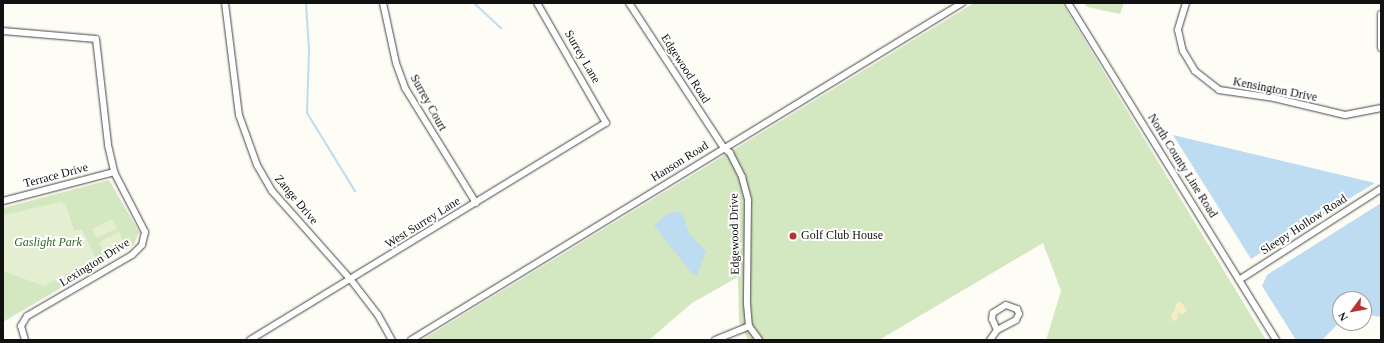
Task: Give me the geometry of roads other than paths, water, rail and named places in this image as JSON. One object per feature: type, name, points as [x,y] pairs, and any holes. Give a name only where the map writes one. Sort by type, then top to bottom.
[{"type":"street","name":"Zange Drive","points":[[225,3],[239,115],[252,155],[272,191],[351,280],[378,315],[392,340]]},
{"type":"street","name":"Surrey Court","points":[[383,3],[396,63],[405,88],[476,204]]},
{"type":"street","name":"Surrey Lane","points":[[537,3],[606,123]]},
{"type":"street","name":"Edgewood Road","points":[[629,3],[724,148]]},
{"type":"street","name":"Hanson Road","points":[[411,340],[962,3]]},
{"type":"street","name":"North County Line Road","points":[[1068,3],[1276,340]]},
{"type":"street","name":"Kensington Drive","points":[[1186,3],[1178,30],[1183,51],[1195,71],[1219,90],[1281,100],[1345,115],[1381,108]]},
{"type":"street","points":[[1381,14],[1381,48]]},
{"type":"street","name":"Lexington Drive","points":[[3,32],[96,39],[108,144],[114,172],[143,225],[145,232],[142,245],[132,254],[28,316],[21,326],[25,340]]},
{"type":"street","name":"West Surrey Lane","points":[[250,340],[476,204],[606,123]]},
{"type":"street","name":"Edgewood Drive","points":[[724,148],[730,153],[739,169],[746,192],[749,326]]},
{"type":"street","name":"Terrace Drive","points":[[3,201],[114,172]]},
{"type":"street","name":"Sleepy Hollow Road","points":[[1239,280],[1381,189]]},
{"type":"street","points":[[990,340],[997,330],[1016,320],[1019,314],[1017,309],[1006,305],[993,313],[992,319],[997,330]]},
{"type":"street","points":[[716,340],[749,326],[758,340]]},
{"type":"water","points":[[1173,135],[1375,183],[1251,259]]},
{"type":"water","points":[[1381,203],[1381,317],[1372,315],[1372,291],[1332,291],[1332,330],[1322,340],[1296,340],[1262,286],[1267,275]]},
{"type":"water","points":[[677,211],[683,215],[689,234],[706,251],[697,275],[692,274],[654,225],[666,215]]},
{"type":"waterway","points":[[306,3],[309,49],[307,113],[355,191]]},
{"type":"waterway","points":[[474,3],[501,28]]},
{"type":"place","name":"Golf Club House","points":[[793,236]]},
{"type":"park label","name":"Gaslight Park","points":[[48,243]]}]
